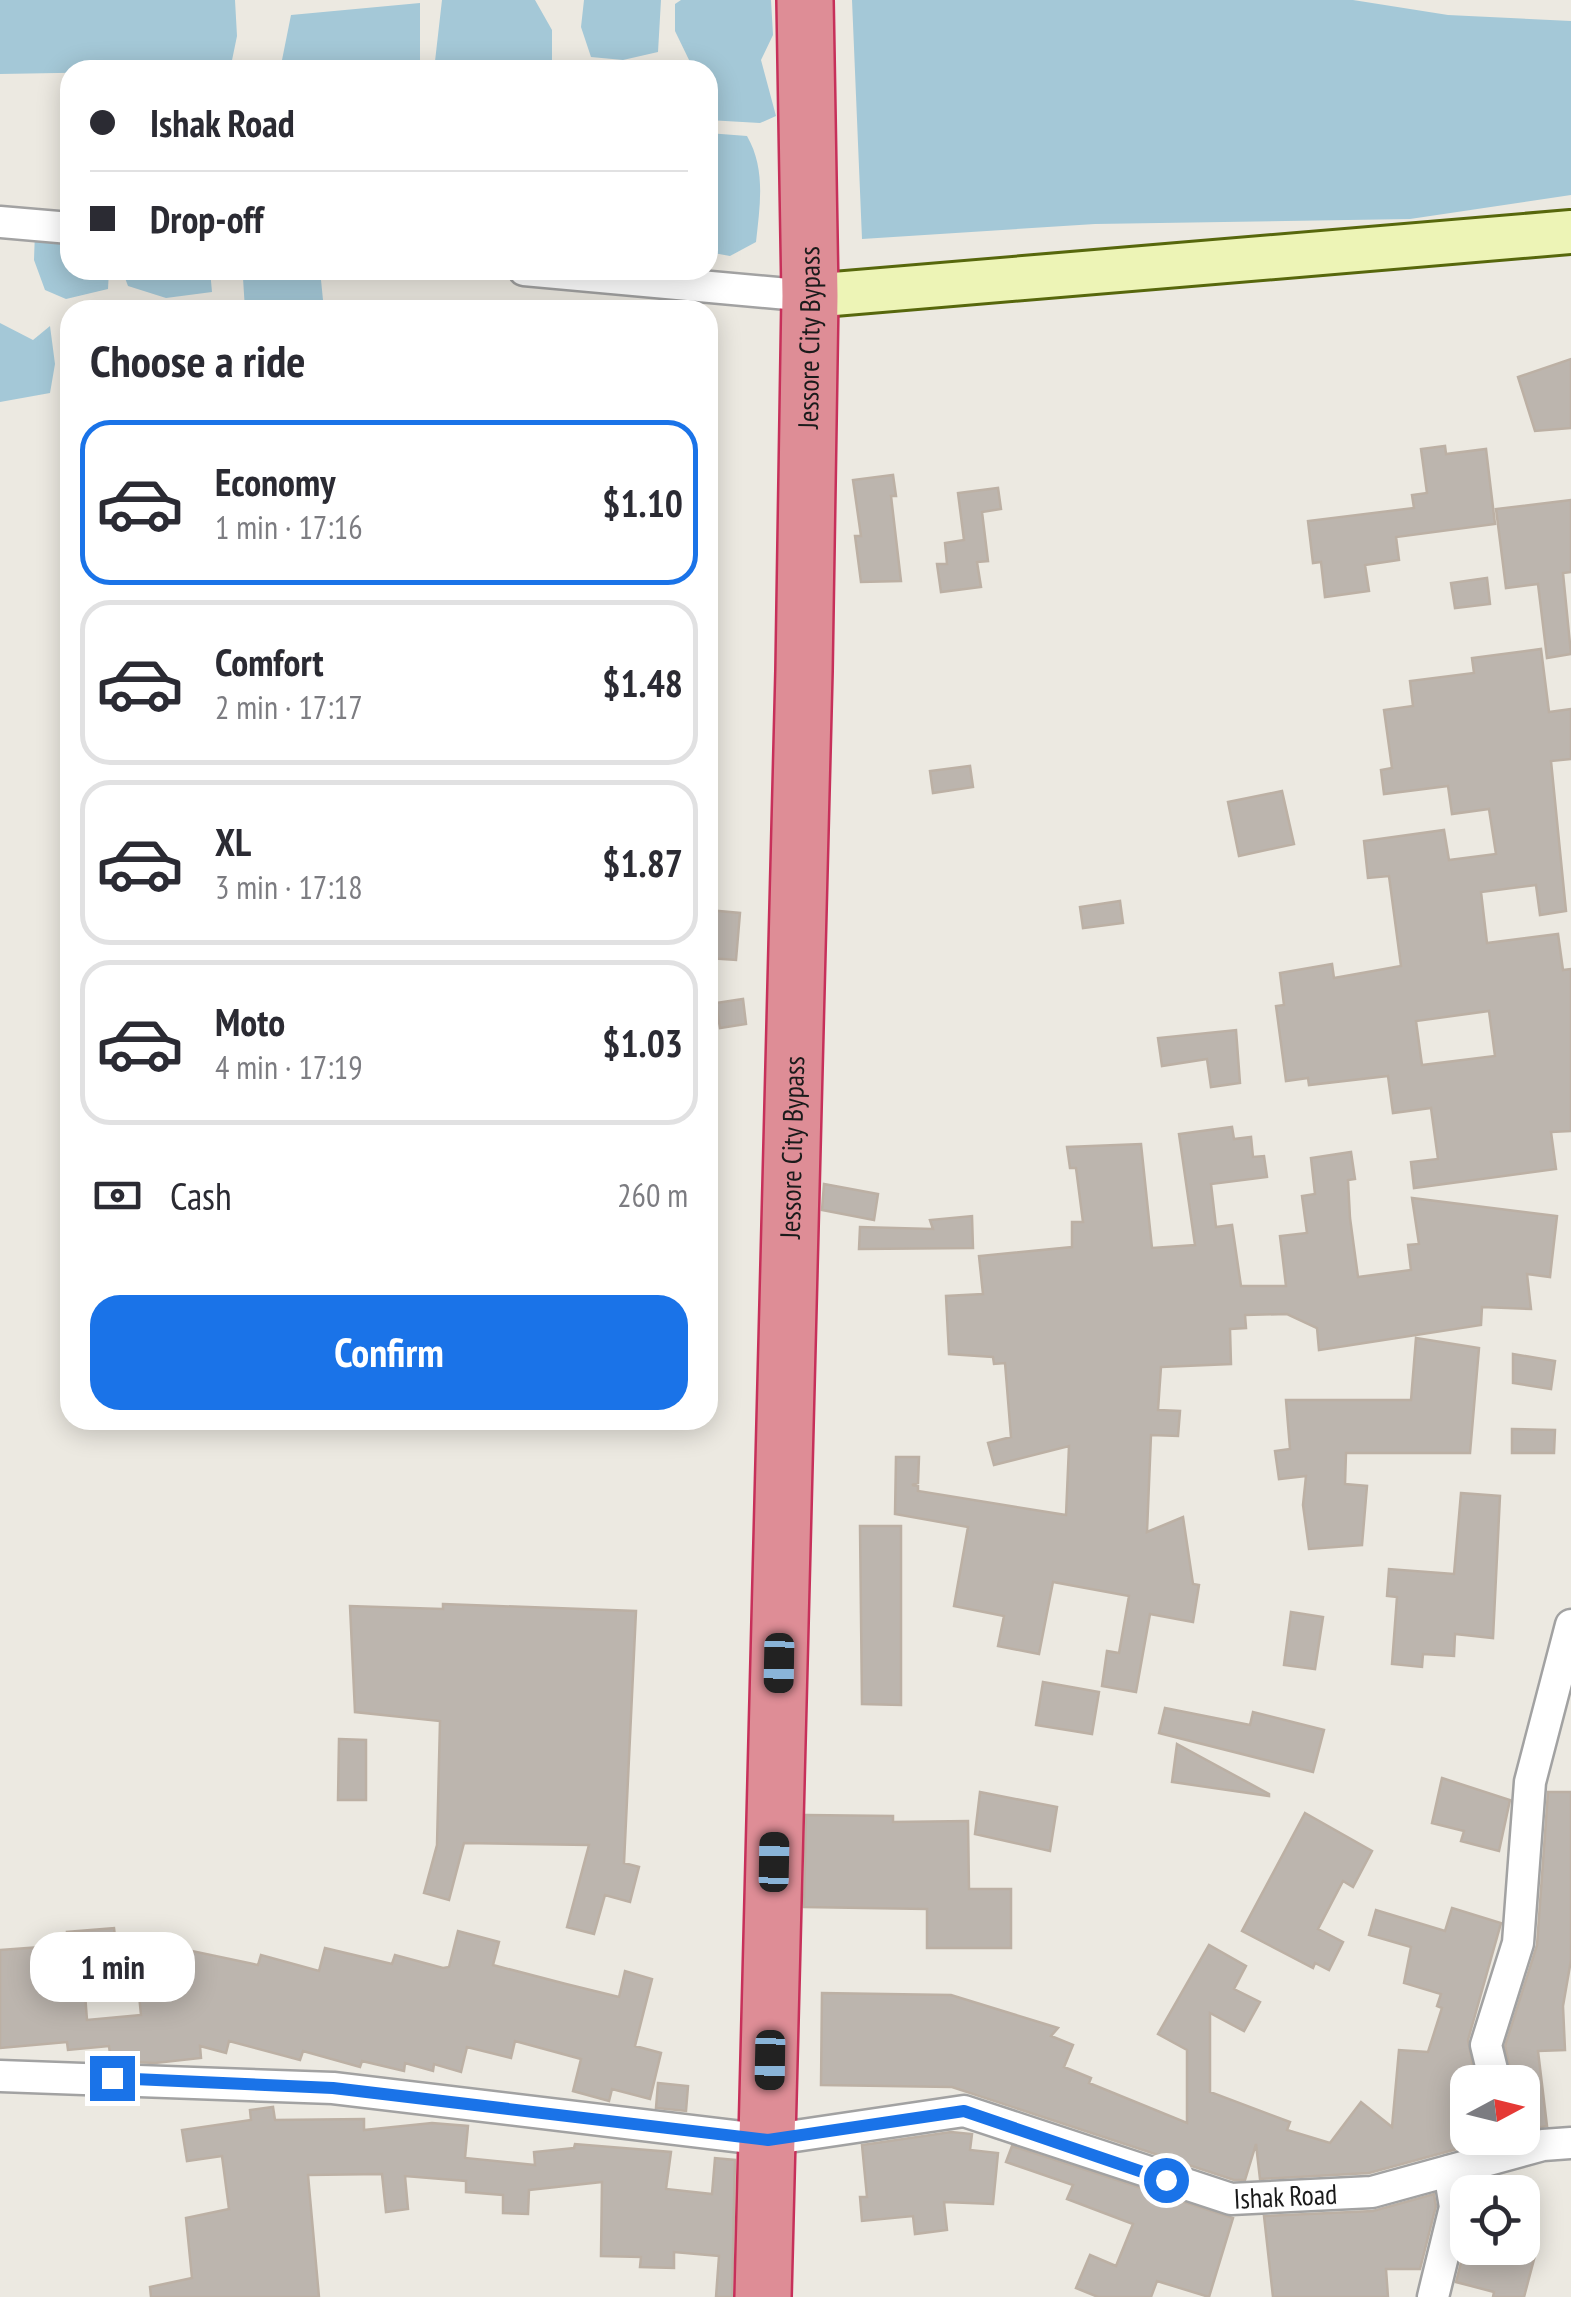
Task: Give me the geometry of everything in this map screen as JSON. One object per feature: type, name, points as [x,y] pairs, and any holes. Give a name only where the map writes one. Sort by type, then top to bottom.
[{"type":"highway","name":"Jessore City Bypass","points":[[762,2297],[810,296],[806,0]]},
{"type":"street","points":[[0,222],[60,227]]},
{"type":"street","points":[[634,280],[810,296],[1571,232]]},
{"type":"street","points":[[1491,2065],[1486,2045],[1518,1943],[1530,1782],[1571,1625]]},
{"type":"street","name":"Ishak Road","points":[[0,2076],[333,2088],[768,2140],[964,2111],[1231,2199],[1372,2192],[1449,2171],[1488,2155]]},
{"type":"street","name":"Ishak Road","points":[[1540,2145],[1571,2143]]},
{"type":"street","points":[[1433,2297],[1455,2207],[1449,2171]]},
{"type":"water","points":[[0,0],[235,0],[237,36],[232,60],[60,60],[60,73],[0,74]]},
{"type":"water","points":[[442,0],[535,0],[552,30],[552,60],[435,60]]},
{"type":"water","points":[[584,0],[661,0],[658,52],[623,60],[591,57],[581,27]]},
{"type":"water","points":[[681,0],[771,0],[773,35],[761,60],[776,116],[760,123],[718,121],[718,60],[689,60],[675,31],[675,4]]},
{"type":"water","points":[[852,0],[1353,0],[1448,15],[1571,21],[1571,195],[1410,219],[1095,224],[862,239]]},
{"type":"water","points":[[420,3],[420,60],[282,60],[291,15]]},
{"type":"water","points":[[718,134],[747,136],[757,161],[760,188],[756,242],[730,256],[718,254]]},
{"type":"water","points":[[60,225],[60,280],[108,280],[108,289],[66,299],[45,290],[34,260],[35,231]]},
{"type":"water","points":[[126,280],[211,280],[212,292],[166,298],[128,286]]},
{"type":"water","points":[[243,280],[321,280],[323,300],[244,300]]},
{"type":"water","points":[[0,323],[33,340],[50,326],[55,364],[50,393],[0,402]]},
{"type":"building","points":[[1571,359],[1571,428],[1535,431],[1518,377]]},
{"type":"building","points":[[1445,446],[1446,454],[1486,449],[1495,524],[1396,537],[1399,560],[1365,565],[1369,591],[1325,597],[1321,562],[1313,563],[1308,521],[1414,508],[1412,495],[1427,493],[1421,449]]},
{"type":"building","points":[[893,475],[896,496],[891,496],[901,581],[861,582],[855,536],[861,536],[853,480]]},
{"type":"building","points":[[998,488],[1001,509],[982,512],[988,561],[977,562],[981,587],[941,592],[937,564],[947,564],[945,543],[964,540],[958,493]]},
{"type":"building","points":[[1571,500],[1571,572],[1563,573],[1571,654],[1547,658],[1538,584],[1506,588],[1496,509]]},
{"type":"building","points":[[1487,578],[1490,604],[1455,608],[1451,583]]},
{"type":"building","points":[[1541,649],[1549,712],[1571,709],[1571,759],[1551,761],[1566,911],[1540,915],[1536,885],[1481,892],[1487,943],[1558,934],[1563,970],[1571,969],[1571,1131],[1551,1132],[1556,1169],[1414,1188],[1411,1162],[1438,1159],[1431,1108],[1393,1113],[1388,1076],[1309,1085],[1308,1078],[1286,1081],[1276,1006],[1284,1005],[1280,973],[1332,964],[1334,978],[1401,966],[1389,876],[1368,878],[1364,841],[1444,830],[1449,860],[1496,854],[1489,809],[1452,814],[1448,786],[1384,794],[1381,770],[1392,768],[1384,710],[1413,706],[1410,681],[1474,673],[1472,658]],"holes":[[[1489,1011],[1495,1056],[1422,1065],[1416,1021]]]},
{"type":"building","points":[[970,766],[973,787],[933,793],[930,771]]},
{"type":"building","points":[[1282,791],[1294,844],[1239,856],[1228,802]]},
{"type":"building","points":[[1120,901],[1123,923],[1083,928],[1080,907]]},
{"type":"building","points":[[718,911],[740,913],[736,960],[718,959]]},
{"type":"building","points":[[743,999],[746,1024],[720,1028],[718,1003]]},
{"type":"building","points":[[1236,1030],[1240,1083],[1211,1087],[1207,1059],[1162,1066],[1158,1038]]},
{"type":"building","points":[[1232,1127],[1234,1139],[1251,1137],[1253,1157],[1264,1156],[1267,1177],[1211,1184],[1216,1227],[1232,1225],[1241,1286],[1286,1286],[1280,1236],[1307,1233],[1302,1196],[1315,1194],[1311,1158],[1351,1152],[1355,1179],[1348,1180],[1350,1218],[1358,1277],[1411,1270],[1408,1245],[1419,1244],[1412,1198],[1557,1216],[1550,1277],[1527,1274],[1531,1309],[1482,1307],[1481,1325],[1319,1350],[1317,1328],[1287,1314],[1245,1315],[1246,1328],[1230,1329],[1231,1364],[1161,1367],[1158,1410],[1180,1411],[1178,1436],[1151,1435],[1147,1532],[1183,1517],[1193,1584],[1199,1585],[1193,1622],[1150,1614],[1136,1692],[1102,1686],[1107,1651],[1119,1653],[1129,1596],[1053,1582],[1039,1654],[998,1646],[1004,1616],[954,1606],[968,1527],[895,1514],[896,1457],[919,1457],[918,1483],[912,1485],[918,1486],[918,1491],[1066,1515],[1069,1446],[994,1465],[988,1443],[1011,1437],[1005,1363],[994,1364],[993,1357],[949,1354],[946,1296],[983,1294],[979,1256],[1072,1247],[1072,1222],[1083,1222],[1076,1168],[1070,1168],[1067,1147],[1141,1144],[1152,1248],[1195,1245],[1179,1134]]},
{"type":"building","points":[[824,1184],[878,1194],[874,1220],[822,1210]]},
{"type":"building","points":[[972,1216],[973,1248],[859,1249],[860,1227],[933,1229],[930,1220]]},
{"type":"building","points":[[1416,1338],[1479,1348],[1470,1453],[1346,1453],[1345,1484],[1367,1486],[1362,1545],[1309,1549],[1303,1505],[1306,1476],[1279,1479],[1275,1451],[1290,1449],[1286,1400],[1411,1400]]},
{"type":"building","points":[[1513,1354],[1555,1361],[1551,1389],[1513,1383]]},
{"type":"building","points":[[1512,1429],[1555,1430],[1554,1453],[1512,1453]]},
{"type":"building","points":[[1461,1493],[1500,1496],[1493,1638],[1455,1634],[1454,1656],[1423,1654],[1422,1667],[1392,1664],[1397,1597],[1387,1596],[1389,1569],[1454,1574]]},
{"type":"building","points":[[860,1526],[901,1526],[901,1705],[862,1704]]},
{"type":"building","points":[[443,1604],[636,1611],[624,1863],[639,1867],[630,1902],[605,1895],[594,1934],[567,1927],[589,1845],[464,1843],[449,1900],[424,1893],[437,1845],[440,1721],[355,1712],[350,1606],[443,1609]]},
{"type":"building","points":[[1291,1612],[1323,1617],[1315,1669],[1284,1665]]},
{"type":"building","points":[[1043,1682],[1099,1692],[1092,1734],[1036,1725]]},
{"type":"building","points":[[1165,1708],[1250,1725],[1253,1712],[1324,1730],[1313,1772],[1159,1733]]},
{"type":"building","points":[[339,1739],[366,1740],[366,1800],[338,1800]]},
{"type":"building","points":[[1177,1744],[1269,1794],[1269,1796],[1172,1782]]},
{"type":"building","points":[[1442,1778],[1510,1800],[1499,1851],[1461,1841],[1464,1831],[1432,1823]]},
{"type":"building","points":[[980,1792],[1057,1807],[1050,1851],[975,1834]]},
{"type":"building","points":[[1548,1792],[1571,1792],[1571,1960],[1563,2006],[1565,2050],[1538,2051],[1540,2065],[1509,2065],[1505,2046],[1537,1945]]},
{"type":"building","points":[[1305,1813],[1372,1851],[1353,1887],[1343,1881],[1318,1929],[1343,1942],[1329,1970],[1315,1963],[1313,1968],[1242,1931]]},
{"type":"building","points":[[806,1815],[893,1816],[893,1822],[968,1821],[969,1889],[1011,1889],[1011,1948],[927,1948],[927,1909],[804,1907]]},
{"type":"building","points":[[1452,1908],[1501,1923],[1468,2040],[1473,2065],[1450,2065],[1450,2151],[1369,2173],[1260,2179],[1256,2144],[1245,2180],[1234,2180],[952,2087],[821,2085],[822,1993],[951,1995],[1058,2028],[1051,2036],[1073,2045],[1064,2067],[1091,2078],[1089,2083],[1187,2123],[1187,2050],[1158,2034],[1209,1945],[1246,1966],[1234,1989],[1260,2002],[1244,2031],[1210,2013],[1210,2092],[1290,2122],[1287,2130],[1330,2143],[1361,2102],[1392,2127],[1399,2050],[1428,2052],[1442,2008],[1437,2006],[1441,1994],[1404,1983],[1411,1947],[1369,1935],[1376,1910],[1445,1931]]},
{"type":"building","points":[[114,1928],[118,1964],[83,1968],[87,2020],[141,2015],[134,1944],[167,1941],[168,1946],[258,1965],[261,1955],[319,1971],[325,1948],[392,1964],[395,1955],[443,1968],[449,1967],[458,1931],[499,1942],[493,1965],[566,1984],[619,1997],[625,1971],[652,1979],[635,2046],[661,2053],[650,2099],[612,2089],[609,2101],[573,2091],[581,2059],[515,2041],[511,2058],[467,2047],[461,2072],[434,2064],[433,2071],[405,2063],[404,2071],[362,2061],[360,2067],[303,2051],[300,2060],[229,2041],[226,2053],[200,2046],[201,2058],[155,2063],[111,2061],[109,2046],[68,2050],[67,2042],[0,2048],[0,1950],[68,1945],[67,1932]]},
{"type":"building","points":[[1540,2068],[1547,2126],[1540,2127]]},
{"type":"building","points":[[658,2083],[688,2086],[686,2111],[656,2108]]},
{"type":"building","points":[[273,2107],[275,2120],[364,2119],[364,2130],[432,2123],[468,2126],[465,2158],[535,2165],[534,2152],[574,2148],[575,2144],[671,2152],[666,2189],[712,2194],[715,2158],[735,2160],[732,2297],[716,2297],[719,2256],[674,2252],[674,2268],[640,2267],[641,2257],[601,2256],[602,2182],[529,2190],[528,2214],[503,2213],[503,2195],[466,2192],[466,2181],[405,2176],[408,2209],[386,2212],[382,2174],[308,2175],[319,2297],[151,2297],[150,2287],[192,2278],[186,2218],[229,2209],[222,2156],[187,2161],[182,2130],[251,2120],[250,2110]]},
{"type":"building","points":[[951,2132],[972,2134],[970,2150],[998,2153],[993,2204],[944,2202],[947,2230],[915,2234],[913,2216],[862,2221],[860,2197],[867,2197],[862,2145]]},
{"type":"building","points":[[1012,2146],[1233,2218],[1209,2297],[1157,2281],[1151,2297],[1098,2297],[1076,2288],[1090,2255],[1116,2266],[1133,2224],[1067,2199],[1073,2185],[1006,2162]]},
{"type":"building","points":[[1434,2194],[1436,2206],[1420,2269],[1386,2269],[1388,2297],[1273,2297],[1264,2216],[1373,2211]]},
{"type":"building","points":[[1460,2265],[1532,2265],[1524,2297],[1493,2297],[1494,2292],[1456,2282]]},
{"type":"route","points":[[112,2078],[333,2088],[768,2140],[964,2111],[1166,2180]]}]
